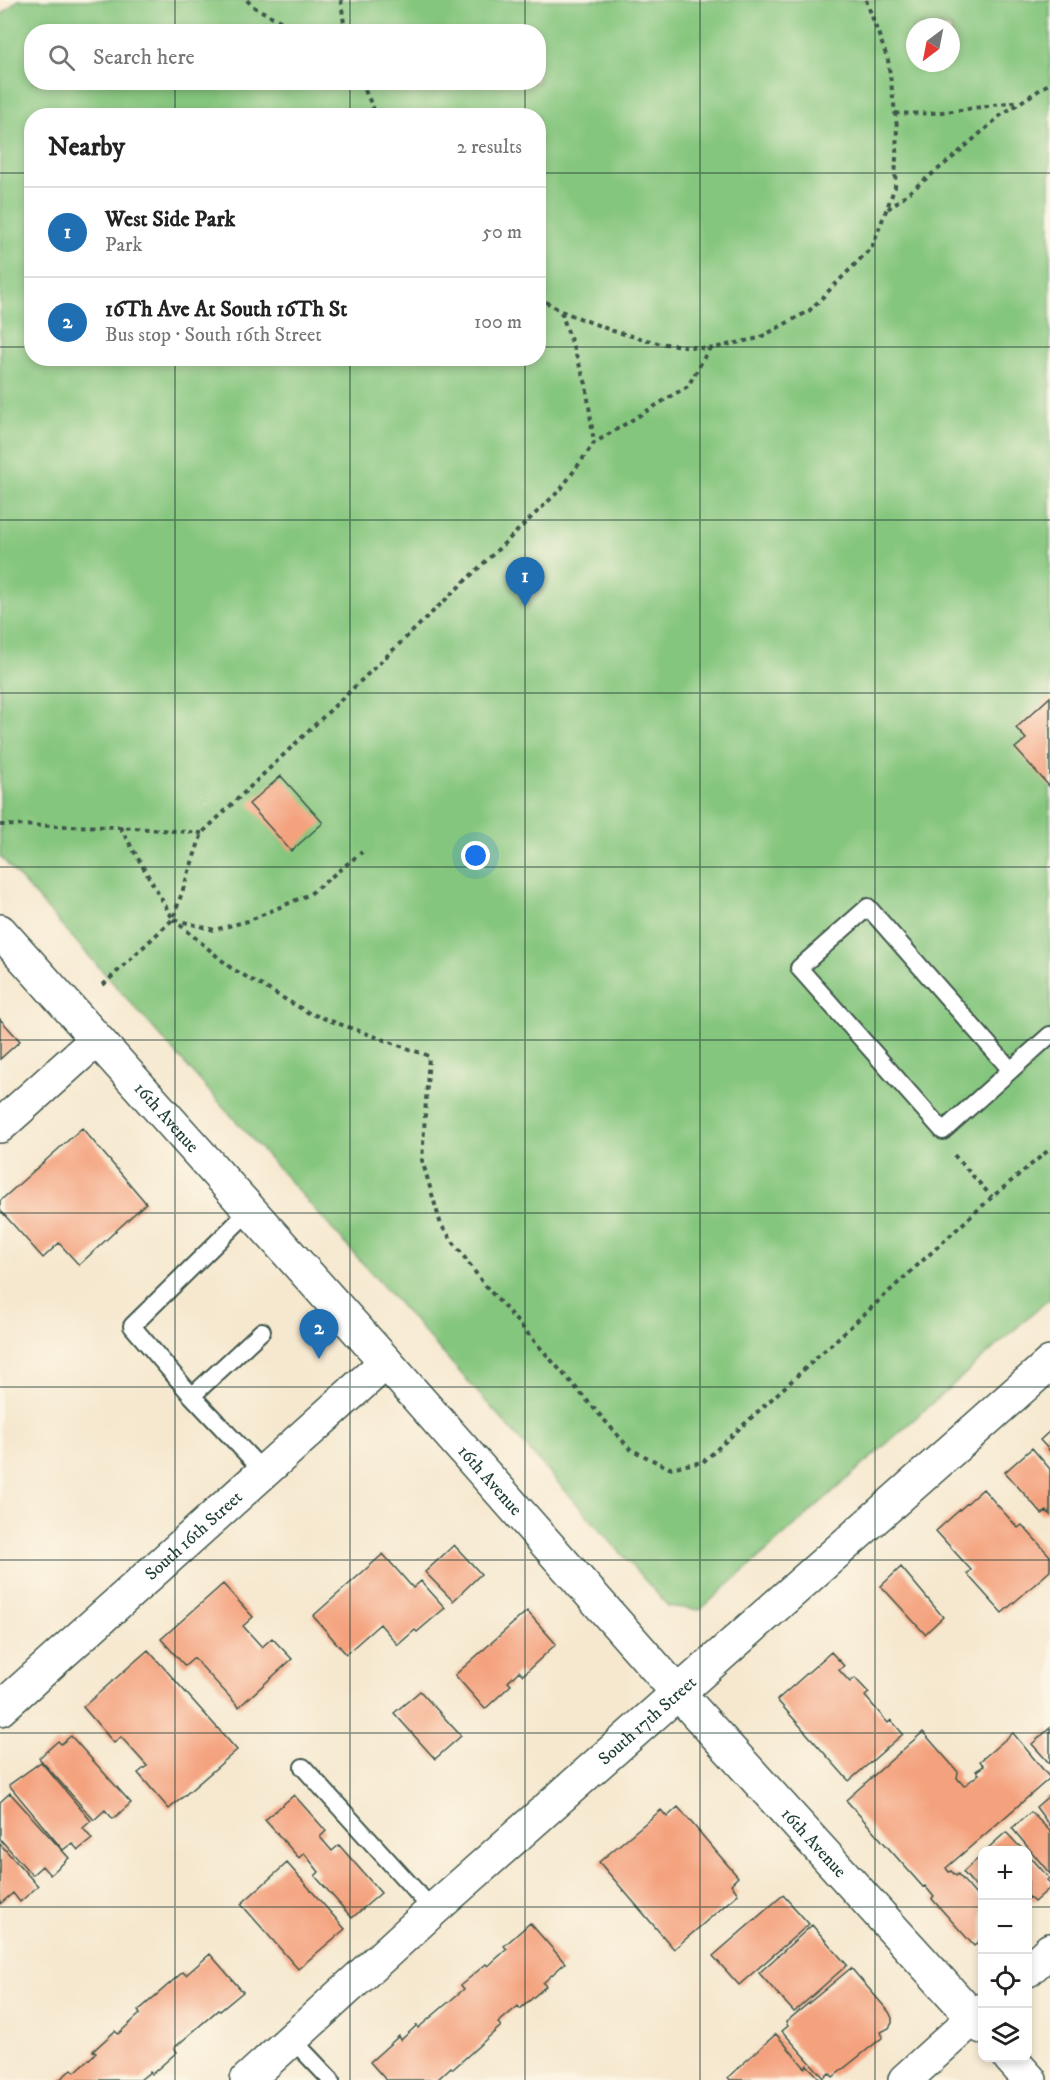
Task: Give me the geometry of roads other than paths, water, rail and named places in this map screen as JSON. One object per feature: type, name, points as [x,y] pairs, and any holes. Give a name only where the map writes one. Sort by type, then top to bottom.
[{"type":"street","name":"16th Avenue","points":[[0,931],[386,1362],[679,1694],[978,2016]]},
{"type":"street","points":[[0,1126],[96,1040]]},
{"type":"street","name":"South 16th Street","points":[[0,1709],[386,1362]]},
{"type":"street","name":"South 17th Street","points":[[247,2080],[433,1911],[1050,1363]]},
{"type":"street","points":[[1032,1966],[1050,1950]]},
{"type":"street","points":[[904,2080],[978,2020]]},
{"type":"street","points":[[1014,2062],[1030,2080]]},
{"type":"lane","points":[[1010,1069],[868,907],[799,968],[943,1131],[1050,1035]]},
{"type":"lane","points":[[249,1210],[132,1326],[192,1396],[264,1472]]},
{"type":"lane","points":[[192,1396],[262,1331]]},
{"type":"lane","points":[[303,1767],[433,1911]]},
{"type":"lane","points":[[292,2039],[331,2080]]},
{"type":"place","name":"West Side Park","points":[[525,607]]},
{"type":"place","name":"16Th Ave At South 16Th St","points":[[319,1359]]}]
